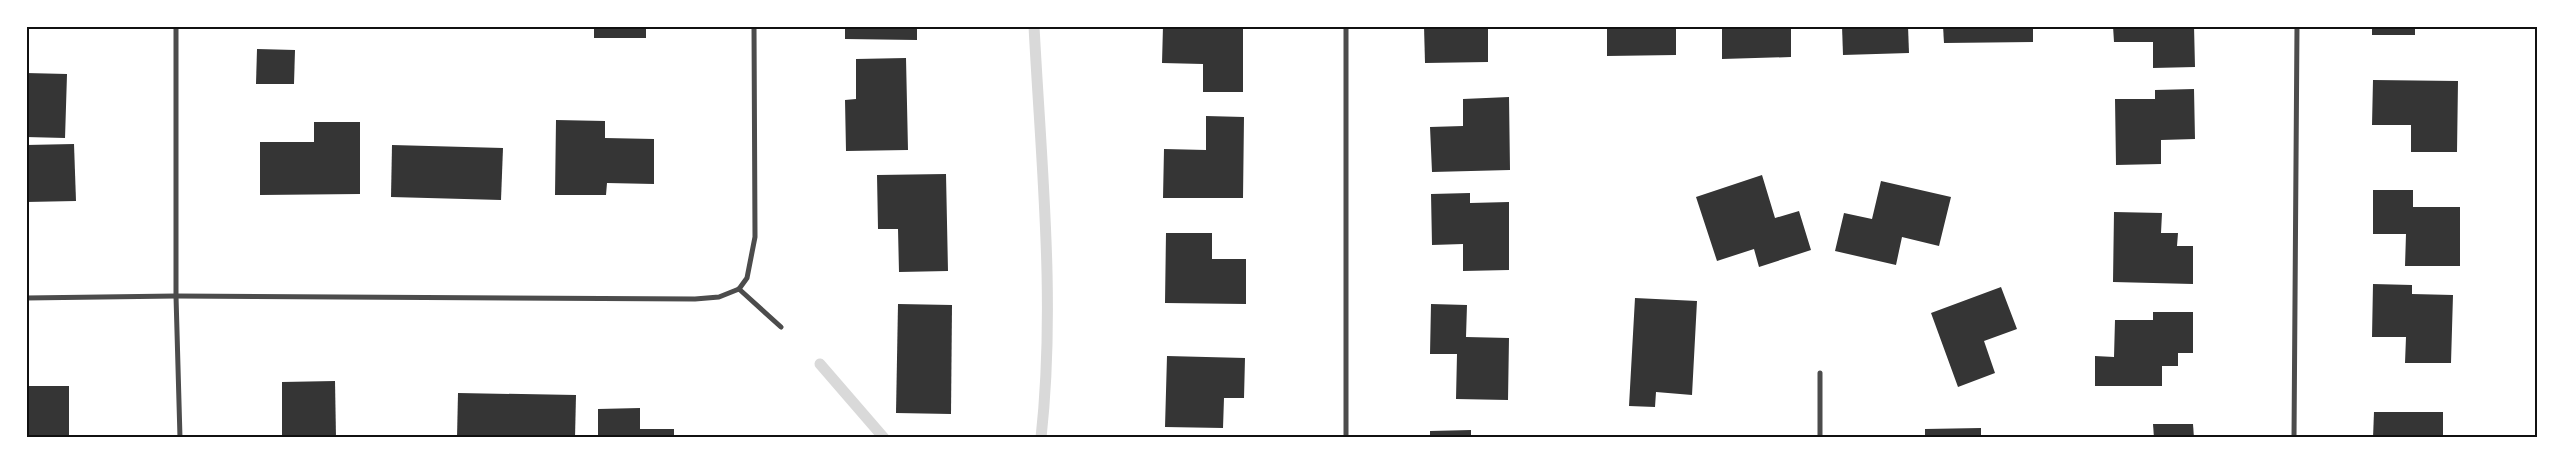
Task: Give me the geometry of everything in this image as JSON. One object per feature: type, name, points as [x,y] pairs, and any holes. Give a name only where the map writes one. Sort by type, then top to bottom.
[{"type":"street","points":[[176,26],[176,296],[180,438]]},
{"type":"street","points":[[26,298],[176,296],[695,299],[719,296],[739,289],[747,278],[755,238],[754,26]]},
{"type":"street","points":[[1346,26],[1346,438]]},
{"type":"street","points":[[2294,438],[2297,26]]},
{"type":"street","points":[[739,289],[781,327]]},
{"type":"street","points":[[1820,373],[1820,438]]},
{"type":"building","points":[[594,26],[646,26],[646,38],[594,38]]},
{"type":"building","points":[[845,26],[917,26],[917,40],[845,39]]},
{"type":"building","points":[[1163,26],[1243,26],[1243,92],[1203,92],[1203,64],[1162,63]]},
{"type":"building","points":[[1424,26],[1488,26],[1488,62],[1425,63]]},
{"type":"building","points":[[1607,26],[1676,26],[1676,55],[1607,56]]},
{"type":"building","points":[[1722,26],[1791,26],[1791,57],[1722,59]]},
{"type":"building","points":[[1842,26],[1908,26],[1909,53],[1843,55]]},
{"type":"building","points":[[1943,26],[2033,26],[2033,42],[1944,43]]},
{"type":"building","points":[[2113,26],[2194,26],[2195,67],[2153,68],[2153,42],[2114,42]]},
{"type":"building","points":[[2372,26],[2441,26],[2441,28],[2415,28],[2415,35],[2372,35]]},
{"type":"building","points":[[257,49],[295,50],[294,84],[256,84]]},
{"type":"building","points":[[906,58],[908,150],[846,151],[845,100],[856,99],[856,59]]},
{"type":"building","points":[[26,73],[67,74],[65,138],[26,137]]},
{"type":"building","points":[[2373,80],[2458,81],[2457,152],[2411,152],[2411,125],[2372,125]]},
{"type":"building","points":[[2194,89],[2195,139],[2161,140],[2161,164],[2116,165],[2115,99],[2155,99],[2155,90]]},
{"type":"building","points":[[1509,97],[1510,170],[1432,172],[1430,127],[1463,126],[1463,99]]},
{"type":"building","points":[[1206,116],[1244,117],[1243,198],[1163,198],[1164,149],[1206,150]]},
{"type":"building","points":[[556,120],[605,121],[605,138],[654,139],[654,184],[607,183],[606,195],[555,195]]},
{"type":"building","points":[[314,122],[360,122],[360,194],[260,195],[260,142],[314,142]]},
{"type":"building","points":[[74,144],[76,201],[26,202],[26,145]]},
{"type":"building","points":[[392,145],[503,148],[501,200],[391,197]]},
{"type":"building","points":[[946,174],[948,271],[899,272],[898,229],[878,229],[877,175]]},
{"type":"building","points":[[1762,175],[1775,218],[1799,211],[1811,250],[1759,267],[1754,249],[1717,261],[1696,197]]},
{"type":"building","points":[[1881,181],[1951,197],[1939,246],[1902,237],[1896,265],[1835,251],[1844,213],[1872,219]]},
{"type":"building","points":[[2373,190],[2413,190],[2413,207],[2460,207],[2460,266],[2405,266],[2406,234],[2373,234]]},
{"type":"building","points":[[1470,193],[1470,203],[1509,202],[1509,270],[1463,271],[1463,244],[1432,245],[1431,194]]},
{"type":"building","points":[[2114,212],[2162,213],[2161,233],[2178,233],[2177,246],[2193,246],[2193,284],[2113,282]]},
{"type":"building","points":[[1166,233],[1212,233],[1212,259],[1246,259],[1246,304],[1165,303]]},
{"type":"building","points":[[2373,284],[2412,285],[2412,294],[2453,295],[2451,363],[2405,363],[2406,337],[2372,337]]},
{"type":"building","points":[[2001,287],[2017,329],[1984,341],[1995,373],[1958,387],[1931,313]]},
{"type":"building","points":[[1635,298],[1697,301],[1692,395],[1656,392],[1655,407],[1629,406]]},
{"type":"building","points":[[898,304],[952,305],[951,414],[896,413]]},
{"type":"building","points":[[1431,304],[1467,305],[1466,337],[1509,338],[1508,400],[1456,399],[1457,354],[1430,354]]},
{"type":"building","points":[[2153,312],[2193,312],[2193,353],[2178,353],[2178,366],[2162,366],[2162,386],[2095,386],[2095,356],[2114,357],[2115,320],[2153,320]]},
{"type":"building","points":[[1167,356],[1245,358],[1244,398],[1224,398],[1223,428],[1165,427]]},
{"type":"building","points":[[335,381],[336,438],[282,438],[282,382]]},
{"type":"building","points":[[26,386],[69,386],[69,438],[26,438]]},
{"type":"building","points":[[458,393],[576,395],[575,438],[457,438]]},
{"type":"building","points":[[640,408],[640,429],[674,429],[674,438],[598,438],[598,409]]},
{"type":"building","points":[[2374,412],[2443,412],[2443,438],[2373,438]]},
{"type":"building","points":[[2153,424],[2193,424],[2194,438],[2154,438]]},
{"type":"building","points":[[1981,428],[1981,438],[1925,438],[1925,429]]},
{"type":"building","points":[[1471,430],[1471,438],[1430,438],[1430,431]]},
{"type":"waterway","points":[[1034,26],[1046,232],[1047,284],[1045,387],[1041,438]]},
{"type":"waterway","points":[[820,364],[884,438]]}]
